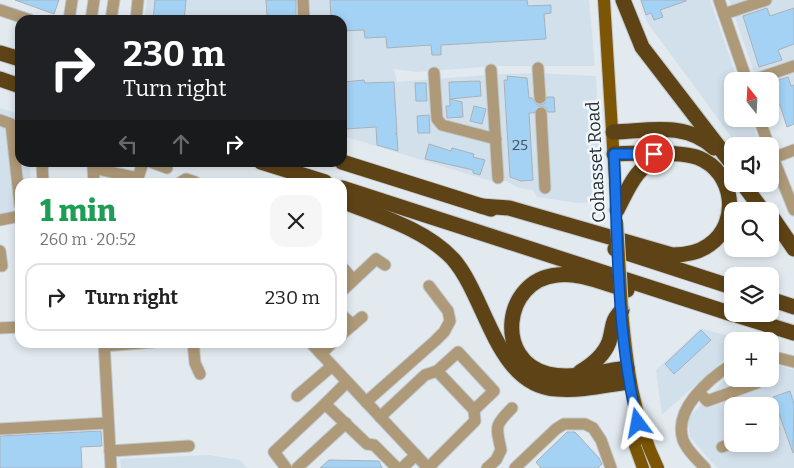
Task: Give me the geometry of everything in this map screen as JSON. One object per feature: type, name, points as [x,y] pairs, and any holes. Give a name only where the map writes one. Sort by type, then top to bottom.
[{"type":"highway","points":[[623,0],[642,47],[724,154]]},
{"type":"highway","points":[[0,53],[15,58]]},
{"type":"highway","points":[[0,79],[15,84]]},
{"type":"highway","points":[[613,132],[676,129],[696,135],[724,159]]},
{"type":"highway","points":[[481,206],[509,208],[672,255],[697,252],[710,245],[723,230],[728,219],[729,193],[725,181],[708,162],[686,154],[614,154]]},
{"type":"highway","points":[[617,216],[638,172],[645,164],[668,155]]},
{"type":"highway","points":[[347,164],[724,284]]},
{"type":"highway","points":[[277,167],[312,178]]},
{"type":"highway","points":[[283,169],[291,178]]},
{"type":"highway","points":[[347,190],[724,311]]},
{"type":"highway","points":[[347,203],[425,237],[451,258],[475,292],[508,359],[523,378],[539,386],[556,389],[628,375]]},
{"type":"highway","points":[[779,227],[791,244]]},
{"type":"highway","points":[[779,230],[791,244]]},
{"type":"highway","points":[[628,375],[550,374],[539,371],[526,363],[517,351],[512,336],[511,322],[514,308],[522,292],[541,279],[555,275],[574,275],[697,309],[724,312]]},
{"type":"highway","points":[[779,302],[794,307]]},
{"type":"highway","points":[[576,374],[592,365],[602,353],[609,342],[613,319],[622,310]]},
{"type":"highway","points":[[759,322],[794,333]]},
{"type":"main road","name":"Cohasset Road","points":[[604,0],[622,310],[628,375],[638,423],[658,468]]},
{"type":"main road","points":[[638,423],[635,446],[643,468]]},
{"type":"street","points":[[70,15],[72,0]]},
{"type":"street","points":[[92,15],[94,0]]},
{"type":"street","points":[[112,15],[114,0]]},
{"type":"street","points":[[136,15],[138,0]]},
{"type":"street","points":[[303,0],[304,15]]},
{"type":"street","points":[[719,0],[745,72]]},
{"type":"street","points":[[724,14],[766,0]]},
{"type":"street","points":[[0,10],[15,15]]},
{"type":"street","points":[[776,72],[794,66]]},
{"type":"street","points":[[538,68],[540,98]]},
{"type":"street","points":[[491,70],[498,178]]},
{"type":"street","points":[[434,73],[437,119],[442,125],[496,139]]},
{"type":"street","points":[[541,112],[545,188]]},
{"type":"street","points":[[0,120],[11,124],[15,160]]},
{"type":"street","points":[[779,151],[794,150]]},
{"type":"street","points":[[94,178],[93,168],[130,178]]},
{"type":"street","points":[[779,173],[794,210]]},
{"type":"street","points":[[0,220],[15,217]]},
{"type":"street","points":[[0,251],[2,266]]},
{"type":"street","points":[[347,286],[376,259],[385,265]]},
{"type":"street","points":[[366,402],[435,340],[450,321],[448,311],[429,286]]},
{"type":"street","points":[[347,330],[362,317]]},
{"type":"street","points":[[347,320],[353,325]]},
{"type":"street","points":[[0,328],[15,327]]},
{"type":"street","points":[[104,348],[111,468]]},
{"type":"street","points":[[194,348],[195,363],[200,374]]},
{"type":"street","points":[[316,348],[428,468],[475,421],[474,410],[438,372]]},
{"type":"street","points":[[321,354],[327,348]]},
{"type":"street","points":[[380,417],[425,375],[438,372],[458,352],[494,391],[474,410]]},
{"type":"street","points":[[779,358],[794,362]]},
{"type":"street","points":[[297,396],[332,366]]},
{"type":"street","points":[[705,468],[684,442],[680,428],[689,402],[724,371]]},
{"type":"street","points":[[286,468],[274,452],[347,382]]},
{"type":"street","points":[[700,393],[707,401],[746,387]]},
{"type":"street","points":[[325,404],[367,444],[374,445],[397,468]]},
{"type":"street","points":[[487,468],[496,460],[501,450],[496,434],[499,421],[512,408]]},
{"type":"street","points":[[0,429],[108,422]]},
{"type":"street","points":[[297,468],[346,423]]},
{"type":"street","points":[[515,468],[556,429],[564,424],[585,424],[593,428],[601,440],[611,468]]},
{"type":"street","points":[[110,451],[189,446]]},
{"type":"street","points":[[402,468],[416,455]]},
{"type":"shaded area","points":[[147,0],[589,0],[595,66],[497,66],[417,72],[394,69],[397,82],[499,74],[539,73],[596,76],[602,202],[578,203],[537,197],[533,190],[519,188],[506,181],[494,182],[347,137],[347,15],[145,15]]},
{"type":"shaded area","points":[[640,0],[710,0],[735,72],[724,72],[724,127],[647,22]]},
{"type":"shaded area","points":[[729,0],[794,0],[794,101],[779,106],[779,72],[754,72]]},
{"type":"shaded area","points":[[0,108],[15,112],[15,167],[29,167],[31,178],[15,178],[15,212],[0,215]]},
{"type":"shaded area","points":[[725,128],[754,128],[757,137],[731,137]]},
{"type":"shaded area","points":[[701,328],[724,335],[724,359],[662,415],[656,370]]},
{"type":"shaded area","points":[[779,366],[794,370],[794,468],[717,468],[690,437],[688,423],[690,416],[724,380],[724,387],[779,387]]},
{"type":"shaded area","points":[[209,455],[240,460],[247,468],[121,468],[120,459]]},
{"type":"building","points":[[15,0],[59,0],[54,14]]},
{"type":"building","points":[[155,0],[186,0],[184,15],[154,15]]},
{"type":"building","points":[[266,0],[296,0],[296,15],[267,15]]},
{"type":"building","points":[[330,0],[527,0],[528,6],[551,5],[551,13],[544,14],[546,39],[441,45],[441,55],[432,55],[431,45],[387,48],[386,37],[365,38],[364,30],[347,31],[347,15],[331,15]]},
{"type":"building","points":[[641,0],[686,1],[660,10],[663,17],[654,20],[651,13],[646,15]]},
{"type":"building","points":[[767,8],[770,16],[794,8],[794,44],[778,50],[782,60],[759,67],[743,16]]},
{"type":"building","points":[[507,76],[527,78],[529,98],[532,98],[537,105],[544,104],[547,97],[554,97],[555,112],[548,112],[545,107],[540,106],[534,113],[529,113],[533,180],[521,181],[510,177],[504,80],[508,80]]},
{"type":"building","points":[[788,77],[791,86],[794,85],[794,124],[787,127],[779,105],[779,80]]},
{"type":"building","points":[[364,80],[365,83],[394,82],[397,134],[395,134],[397,135],[398,151],[377,145],[376,127],[347,129],[347,82]]},
{"type":"building","points":[[480,81],[481,96],[450,99],[462,102],[463,117],[447,118],[446,106],[450,106],[449,82]]},
{"type":"building","points":[[415,83],[426,83],[427,101],[416,101]]},
{"type":"building","points":[[474,106],[486,109],[482,124],[470,121]]},
{"type":"building","points":[[429,115],[430,133],[418,133],[417,116]]},
{"type":"building","points":[[429,144],[451,151],[452,148],[474,154],[473,157],[485,160],[480,175],[473,173],[473,170],[425,159]]},
{"type":"building","points":[[701,330],[711,340],[674,374],[665,364]]},
{"type":"building","points":[[790,391],[794,404],[793,453],[779,414],[779,397],[773,397]]},
{"type":"building","points":[[101,431],[102,446],[81,447],[82,468],[0,468],[0,436]]},
{"type":"building","points":[[567,432],[575,432],[599,458],[602,464],[598,468],[541,468],[536,462]]},
{"type":"building","points":[[329,460],[379,461],[382,468],[320,468]]},
{"type":"route","points":[[638,423],[627,368],[614,154],[654,154]]}]
